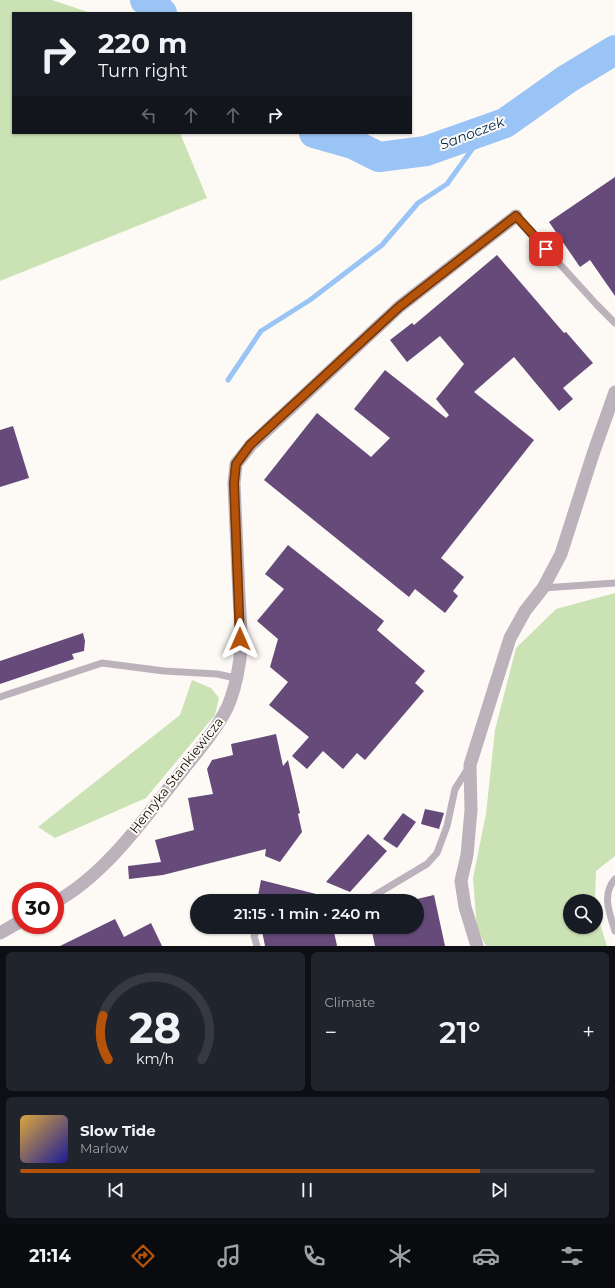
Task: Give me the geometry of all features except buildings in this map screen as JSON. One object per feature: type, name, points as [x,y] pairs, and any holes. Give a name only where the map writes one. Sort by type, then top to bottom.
[{"type":"street","name":"Henryka Stankiewicza","points":[[64,898],[88,879],[144,819],[216,725],[228,705],[239,665],[240,627],[234,483],[236,464],[250,445],[399,307],[516,216]]},
{"type":"street","points":[[476,946],[465,907],[461,881],[467,855],[471,810],[470,765],[510,638],[525,611],[543,588],[561,554],[593,454],[615,392]]},
{"type":"street","points":[[0,933],[12,926]]},
{"type":"lane","points":[[516,216],[615,323]]},
{"type":"lane","points":[[543,588],[615,583]]},
{"type":"lane","points":[[0,697],[102,663],[164,671],[217,674],[236,678]]},
{"type":"lane","points":[[377,894],[427,864],[437,853],[448,826],[456,789],[470,765]]},
{"type":"lane","points":[[615,879],[610,885],[607,903],[615,931]]},
{"type":"lane","points":[[255,934],[254,936],[257,946]]},
{"type":"green space","points":[[0,0],[52,0],[88,12],[12,12],[12,134],[180,134],[207,198],[0,281]]},
{"type":"green space","points":[[615,593],[615,856],[596,871],[595,894],[563,894],[563,934],[603,933],[607,946],[486,946],[477,929],[473,878],[486,814],[495,730],[516,648],[556,609]]},
{"type":"green space","points":[[192,680],[211,688],[219,698],[215,715],[146,798],[55,838],[38,827],[180,715]]},
{"type":"waterway","name":"Sanoczek","points":[[145,0],[161,12]]},
{"type":"waterway","name":"Sanoczek","points":[[318,134],[353,144],[379,157],[426,151],[505,123],[567,79],[615,50]]},
{"type":"waterway","points":[[228,380],[261,331],[310,300],[382,245],[418,203],[447,184],[473,148],[475,133]]},
{"type":"route","points":[[240,639],[234,483],[236,464],[250,445],[399,307],[516,216],[546,249]]}]
